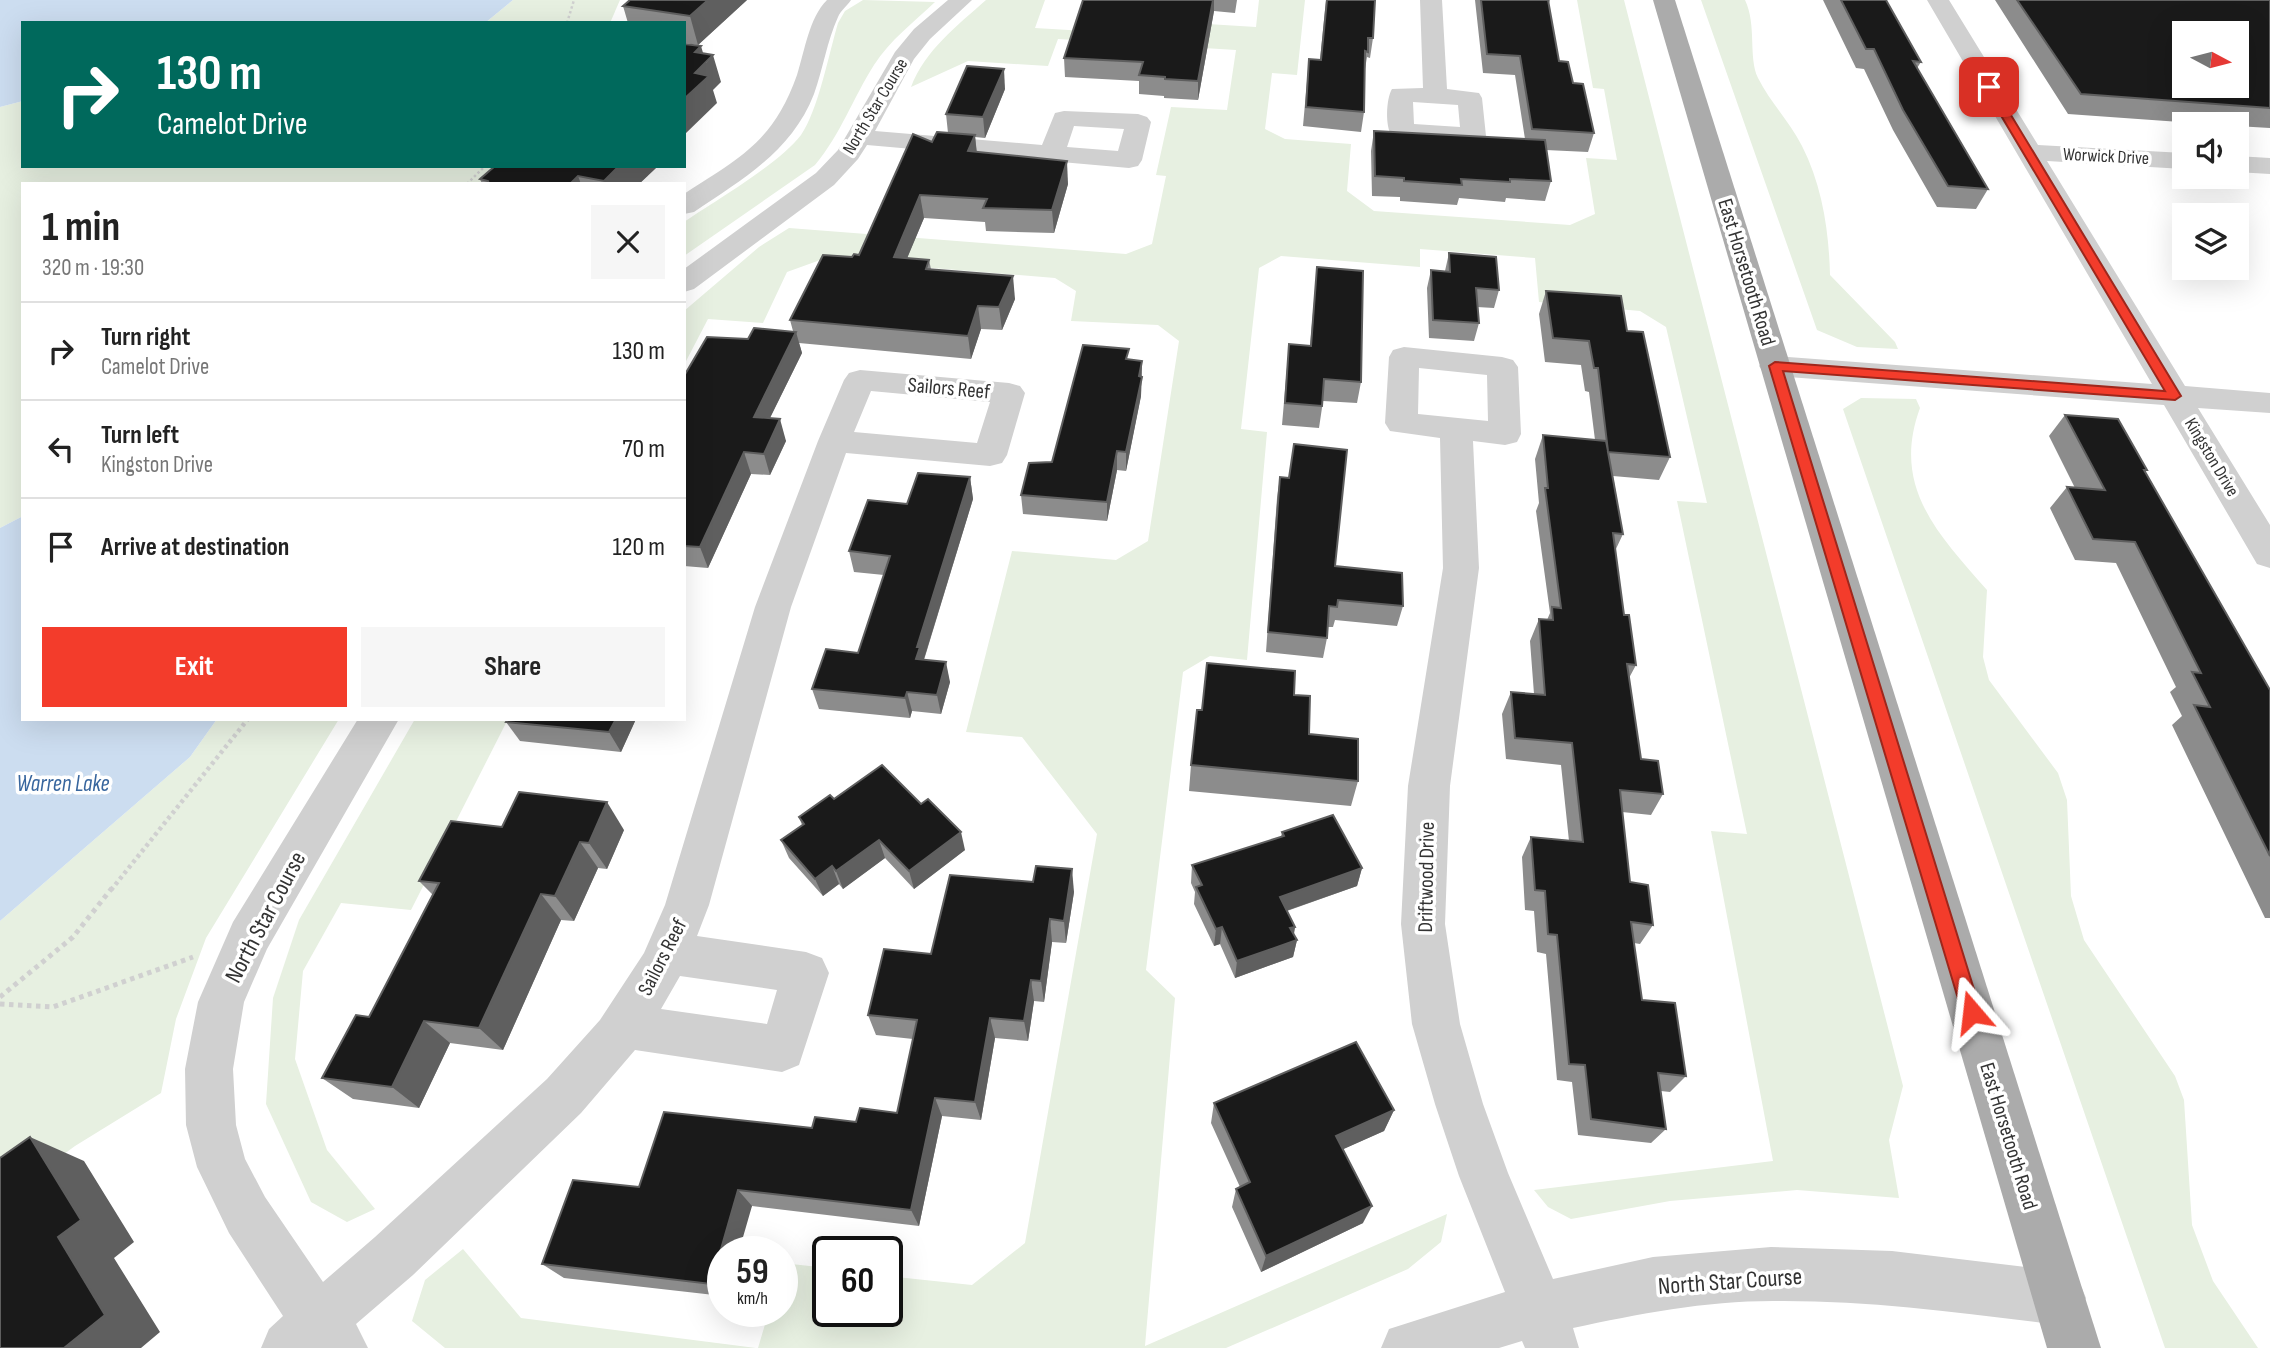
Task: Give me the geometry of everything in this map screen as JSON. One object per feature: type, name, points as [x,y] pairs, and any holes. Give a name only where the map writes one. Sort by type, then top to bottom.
[{"type":"main road","name":"East Horsetooth Road","points":[[1664,0],[2074,1348]]},
{"type":"street","points":[[686,205],[761,153],[781,133],[792,117],[828,12],[840,0]]},
{"type":"street","name":"North Star Course","points":[[686,281],[825,179],[849,153],[902,57],[922,34],[961,0]]},
{"type":"street","points":[[1431,0],[1435,96]]},
{"type":"street","name":"Kingston Drive","points":[[1938,0],[2270,555]]},
{"type":"street","points":[[859,137],[1052,153]]},
{"type":"street","name":"Worwick Drive","points":[[2028,152],[2172,160]]},
{"type":"street","points":[[2249,165],[2270,166]]},
{"type":"street","points":[[1775,366],[2270,403]]},
{"type":"street","name":"Sailors Reef","points":[[316,1339],[394,1256],[564,1096],[624,1026],[667,953],[687,905],[773,607],[834,441],[860,380],[1009,393],[990,455],[834,441]]},
{"type":"street","name":"Driftwood Drive","points":[[1456,429],[1461,568],[1429,786],[1423,924],[1436,1024],[1459,1104],[1484,1176],[1545,1329]]},
{"type":"street","name":"North Star Course","points":[[316,1339],[222,1167],[211,1125],[209,1069],[221,1002],[249,937],[378,721]]},
{"type":"street","points":[[624,1026],[782,1049],[806,973],[667,953]]},
{"type":"street","name":"North Star Course","points":[[1408,1348],[1545,1329],[1653,1284],[1771,1274],[1892,1278],[2059,1298]]},
{"type":"path","points":[[568,21],[574,0]]},
{"type":"path","points":[[469,182],[483,168]]},
{"type":"path","points":[[0,997],[73,937],[246,721]]},
{"type":"path","points":[[0,1004],[53,1007],[249,937]]},
{"type":"green space","points":[[513,0],[620,0],[611,21],[487,21]]},
{"type":"green space","points":[[863,0],[935,2],[880,56],[832,141],[815,165],[686,255],[686,221],[763,169],[801,135],[813,112],[838,23],[845,11]]},
{"type":"green space","points":[[986,0],[1045,0],[1035,28],[1170,36],[1175,22],[1256,27],[1259,0],[1305,0],[1297,75],[1272,73],[1265,129],[1285,139],[1351,144],[1347,191],[1374,211],[1570,225],[1595,214],[1586,158],[1617,160],[1604,89],[1593,88],[1577,0],[1624,0],[1903,1086],[1889,1140],[1899,1198],[1797,1190],[1670,1201],[1571,1219],[1548,1207],[1534,1190],[1773,1161],[1711,831],[1747,834],[1677,501],[1707,503],[1666,327],[1640,311],[1539,302],[1535,258],[1420,249],[1420,267],[1281,256],[1259,268],[1241,429],[1267,432],[1247,660],[1210,656],[1183,672],[1146,970],[1175,998],[1145,1346],[1447,1214],[1441,1242],[1408,1269],[1226,1348],[758,1348],[764,1327],[798,1327],[798,1265],[812,1266],[812,1327],[903,1327],[903,1278],[972,1285],[1025,1243],[1097,834],[1022,737],[966,732],[1012,551],[1116,560],[1148,541],[1179,341],[1158,325],[1071,321],[1076,291],[1055,278],[823,259],[787,272],[763,323],[708,319],[686,361],[686,309],[759,247],[789,228],[1126,254],[1152,244],[1166,176],[1156,175],[1171,107],[1227,110],[1236,50],[1058,39],[1048,66],[968,61],[911,87],[933,50]]},
{"type":"green space","points":[[1701,0],[1745,0],[1751,20],[1753,60],[1758,78],[1797,137],[1815,176],[1826,225],[1830,275],[1895,342],[1898,349],[1857,347],[1817,330]]},
{"type":"green space","points":[[21,102],[21,168],[517,168],[501,182],[21,182],[21,517],[0,528],[0,107]]},
{"type":"green space","points":[[1861,398],[1916,399],[1920,408],[1913,436],[1911,462],[1916,486],[1924,508],[1937,529],[1987,590],[1983,657],[1989,680],[2058,773],[2067,800],[2071,896],[2084,940],[2175,1076],[2184,1100],[2192,1225],[2213,1281],[2258,1348],[2165,1348],[1843,409]]},
{"type":"green space","points":[[216,721],[338,721],[206,938],[176,1019],[161,1093],[75,1146],[0,1201],[0,921],[190,757]]},
{"type":"green space","points":[[414,721],[507,721],[411,910],[341,903],[303,971],[295,1059],[327,1150],[375,1209],[347,1222],[311,1202],[266,1104],[273,998],[299,920]]},
{"type":"green space","points":[[463,1249],[521,1318],[756,1348],[445,1348],[412,1321],[425,1280]]},
{"type":"water","points":[[0,0],[513,0],[487,21],[21,21],[21,102],[0,107]]},
{"type":"water","name":"Warren Lake","points":[[21,517],[21,721],[216,721],[190,757],[0,921],[0,528]]},
{"type":"building","points":[[630,0],[708,0],[690,16],[623,6]]},
{"type":"building","points":[[1083,0],[1213,0],[1198,81],[1139,75],[1143,62],[1064,58]]},
{"type":"building","points":[[1327,0],[1375,0],[1373,38],[1368,38],[1368,52],[1365,51],[1364,112],[1306,107],[1309,59],[1321,60]]},
{"type":"building","points":[[1481,0],[1548,0],[1559,61],[1568,62],[1573,83],[1583,84],[1594,133],[1532,129],[1520,56],[1487,54]]},
{"type":"building","points":[[1841,0],[1886,0],[1921,62],[1913,61],[1988,189],[1948,186],[1903,110],[1874,49],[1866,49]]},
{"type":"building","points":[[2017,0],[2270,0],[2270,108],[2081,94]]},
{"type":"building","points":[[686,44],[701,46],[695,52],[713,55],[695,73],[709,76],[686,97]]},
{"type":"building","points":[[967,66],[1004,69],[983,117],[946,114]]},
{"type":"building","points":[[1374,131],[1545,140],[1551,181],[1461,179],[1462,185],[1375,176]]},
{"type":"building","points":[[937,132],[975,135],[968,151],[1067,161],[1052,210],[983,208],[987,199],[920,195],[894,257],[929,260],[926,269],[1013,276],[999,307],[978,306],[968,336],[790,320],[823,255],[859,255],[913,134],[932,142]]},
{"type":"building","points":[[493,168],[617,168],[604,181],[578,176],[572,182],[488,182],[480,179]]},
{"type":"building","points":[[1449,253],[1496,257],[1499,290],[1476,288],[1479,323],[1433,320],[1431,270],[1450,272]]},
{"type":"building","points":[[1317,267],[1363,271],[1361,382],[1324,379],[1322,406],[1285,403],[1289,344],[1311,346]]},
{"type":"building","points":[[1546,291],[1621,296],[1627,331],[1643,332],[1670,457],[1608,452],[1623,534],[1613,533],[1624,615],[1629,615],[1636,665],[1627,664],[1641,759],[1658,761],[1663,794],[1620,790],[1630,882],[1648,885],[1653,925],[1631,922],[1642,1000],[1675,1003],[1686,1076],[1658,1073],[1666,1129],[1591,1119],[1585,1065],[1569,1064],[1557,935],[1548,934],[1545,891],[1535,890],[1531,837],[1583,842],[1572,743],[1515,738],[1511,692],[1545,695],[1539,619],[1553,620],[1552,607],[1561,608],[1545,488],[1548,488],[1543,435],[1606,441],[1608,451],[1598,368],[1594,368],[1589,341],[1553,338]]},
{"type":"building","points":[[754,328],[796,332],[754,417],[780,419],[764,454],[744,452],[700,547],[686,546],[686,373],[707,337],[748,339]]},
{"type":"building","points":[[1083,345],[1129,349],[1126,359],[1142,361],[1139,376],[1142,377],[1126,452],[1117,451],[1107,502],[1021,495],[1029,463],[1052,462]]},
{"type":"building","points":[[2065,415],[2118,419],[2147,470],[2144,470],[2270,690],[2270,856],[2194,705],[2210,707],[2192,672],[2201,673],[2135,542],[2093,539],[2067,487],[2105,490]]},
{"type":"building","points":[[1294,444],[1347,450],[1335,566],[1402,573],[1403,606],[1338,600],[1337,607],[1329,606],[1327,638],[1268,632],[1280,477],[1289,478]]},
{"type":"building","points":[[918,473],[970,477],[917,647],[920,647],[916,659],[946,662],[937,695],[907,692],[905,698],[812,689],[826,649],[858,653],[890,556],[849,551],[868,500],[907,504]]},
{"type":"building","points":[[1207,663],[1295,671],[1294,695],[1310,696],[1309,734],[1358,739],[1358,781],[1191,765],[1197,710],[1202,710]]},
{"type":"building","points":[[507,721],[615,721],[609,732]]},
{"type":"building","points":[[882,765],[921,804],[928,799],[961,832],[909,871],[879,840],[836,871],[832,866],[815,879],[781,840],[804,824],[799,817],[830,795],[834,799]]},
{"type":"building","points":[[519,792],[607,802],[589,843],[580,842],[555,896],[541,894],[479,1028],[424,1021],[392,1087],[322,1078],[356,1015],[369,1017],[439,883],[419,881],[451,821],[502,827]]},
{"type":"building","points":[[1333,815],[1362,868],[1280,897],[1295,927],[1290,928],[1297,940],[1237,961],[1222,927],[1216,929],[1196,887],[1202,885],[1192,865],[1284,836],[1282,832]]},
{"type":"building","points":[[1036,866],[1072,869],[1064,921],[1050,919],[1041,981],[1031,980],[1024,1021],[990,1018],[975,1102],[935,1098],[911,1210],[738,1190],[725,1236],[707,1236],[707,1284],[542,1264],[573,1180],[639,1187],[664,1112],[812,1128],[815,1117],[856,1122],[860,1108],[897,1113],[917,1020],[868,1015],[884,949],[931,954],[950,875],[1033,882]]},
{"type":"building","points":[[1356,1042],[1394,1110],[1336,1136],[1372,1206],[1266,1256],[1236,1189],[1250,1182],[1214,1103]]},
{"type":"building","points":[[30,1137],[81,1220],[58,1237],[105,1315],[64,1348],[0,1348],[0,1158]]},
{"type":"route","points":[[1972,1012],[1775,366],[2175,396],[1989,87]]}]
